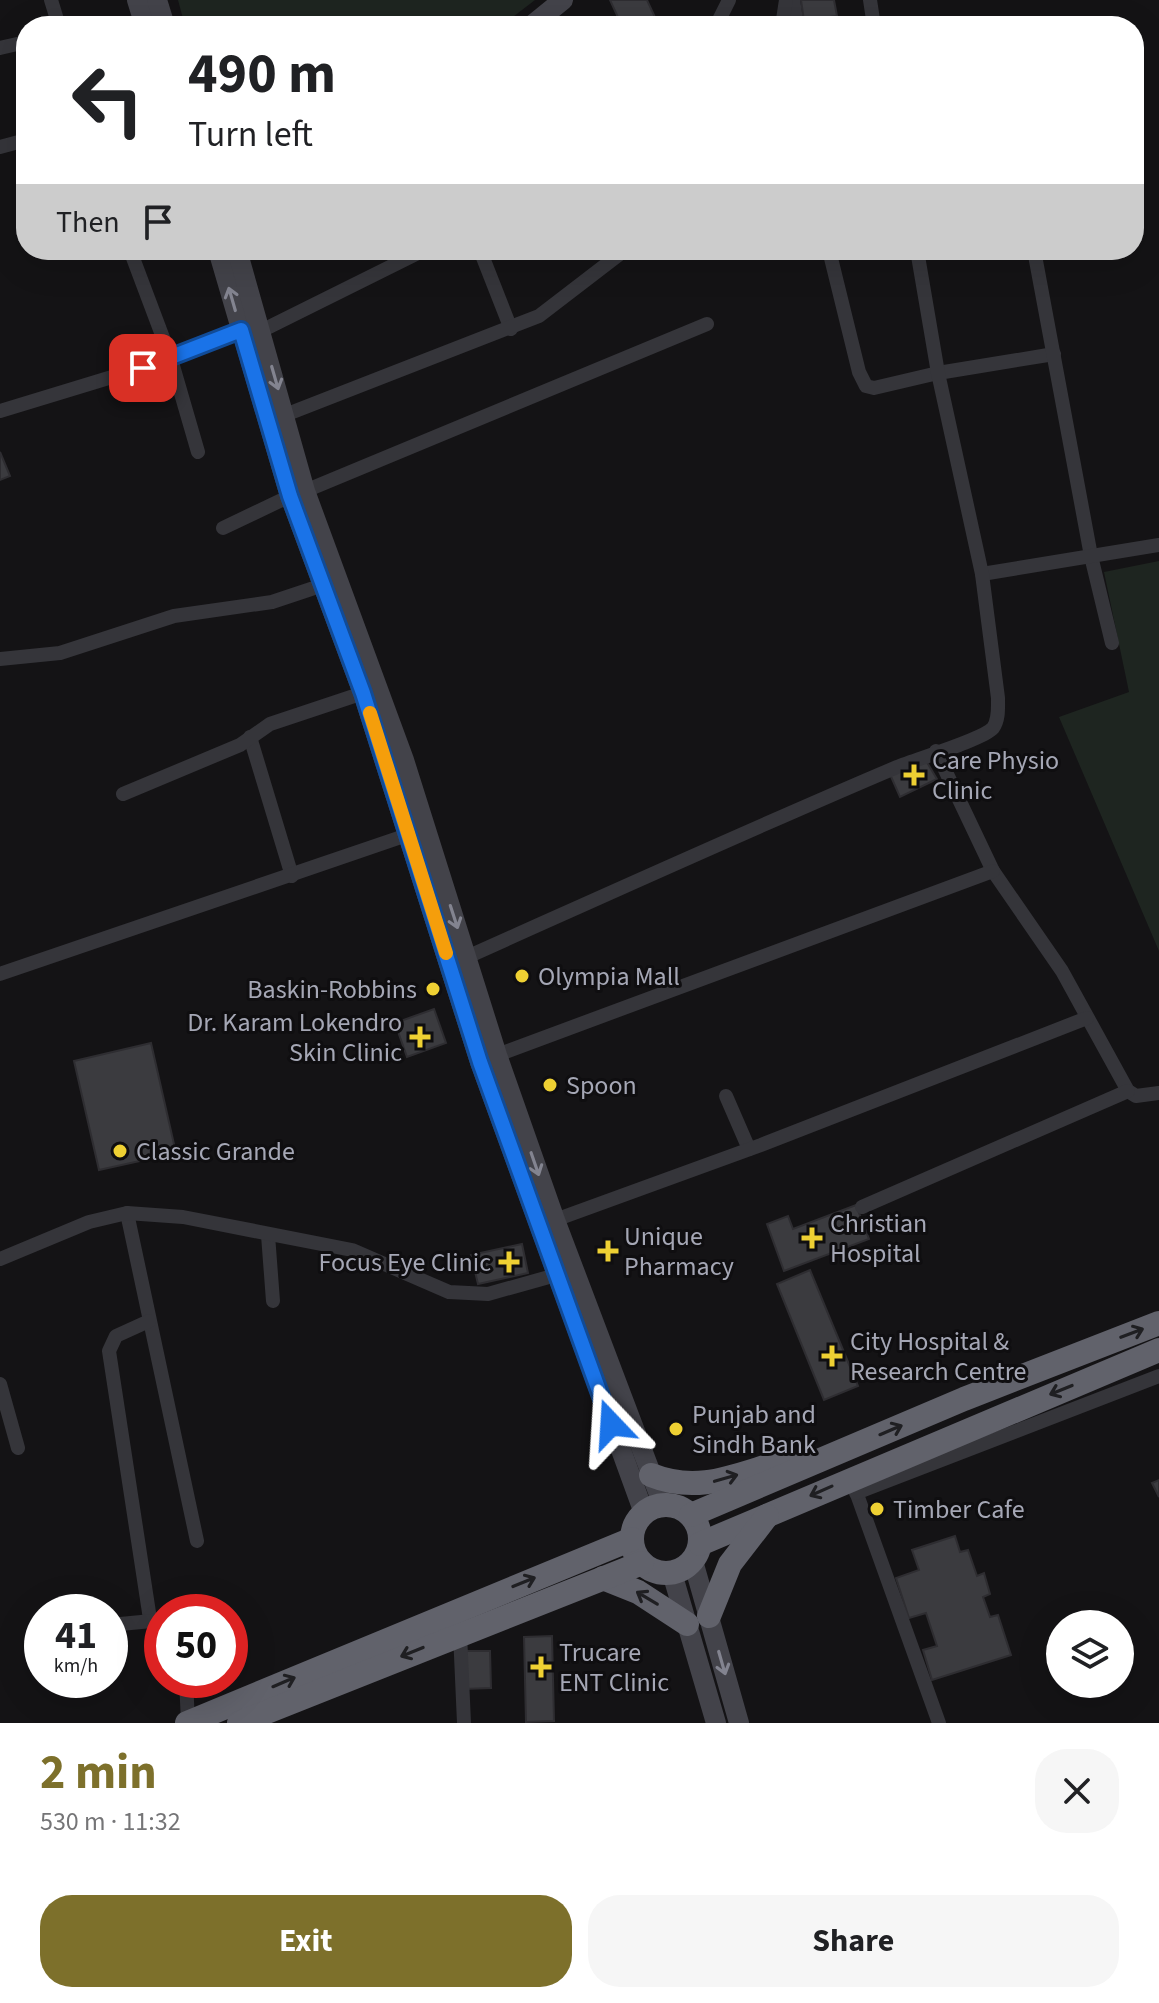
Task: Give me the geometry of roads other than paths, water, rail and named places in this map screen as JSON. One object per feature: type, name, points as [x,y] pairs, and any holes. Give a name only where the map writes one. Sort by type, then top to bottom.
[{"type":"highway","points":[[691,1515],[838,1452],[1159,1323]]},
{"type":"highway","points":[[688,1559],[697,1524],[691,1515],[683,1509],[653,1509],[637,1520],[632,1539],[642,1563],[651,1570],[688,1559],[768,1514],[854,1485],[1159,1350]]},
{"type":"highway","points":[[651,1475],[673,1484],[703,1484],[788,1460],[838,1452]]},
{"type":"highway","points":[[603,1578],[698,1620],[730,1564],[768,1514]]},
{"type":"highway","points":[[188,1723],[632,1539]]},
{"type":"highway","points":[[239,1723],[642,1563]]},
{"type":"main road","points":[[543,16],[563,0]]},
{"type":"main road","points":[[229,260],[297,494],[332,582],[433,881],[480,1062],[556,1275],[653,1509]]},
{"type":"main road","points":[[251,330],[285,415],[297,494]]},
{"type":"main road","points":[[332,582],[363,693],[410,834],[467,957],[497,1055],[555,1220],[651,1475],[653,1509]]},
{"type":"main road","points":[[688,1559],[716,1723]]},
{"type":"main road","points":[[698,1620],[739,1723]]},
{"type":"street","points":[[134,260],[171,359],[198,452]]},
{"type":"street","points":[[0,411],[171,359],[251,330],[402,260]]},
{"type":"street","points":[[484,260],[511,329]]},
{"type":"street","points":[[285,415],[511,329],[568,297],[613,260]]},
{"type":"street","points":[[831,260],[859,372],[866,386],[874,388],[938,373],[1054,354]]},
{"type":"street","points":[[467,957],[936,751],[978,738],[992,728],[998,716],[982,574],[938,373],[919,260]]},
{"type":"street","points":[[1036,260],[1091,556],[1112,643]]},
{"type":"street","points":[[223,528],[297,494],[707,324]]},
{"type":"street","points":[[982,574],[1159,545]]},
{"type":"street","points":[[0,659],[60,653],[174,616],[272,602],[332,582]]},
{"type":"street","points":[[123,794],[250,737],[270,724],[363,693]]},
{"type":"street","points":[[250,737],[292,876]]},
{"type":"street","points":[[936,751],[993,871],[1062,971],[1128,1091],[1136,1096],[1159,1093]]},
{"type":"street","points":[[0,974],[410,834]]},
{"type":"street","points":[[497,1055],[993,871]]},
{"type":"street","points":[[555,1220],[749,1149],[1087,1018]]},
{"type":"street","points":[[862,1207],[1128,1091]]},
{"type":"street","points":[[726,1096],[749,1149]]},
{"type":"street","points":[[0,1259],[89,1222],[127,1213],[183,1217],[352,1250],[449,1292],[488,1294],[556,1275]]},
{"type":"street","points":[[127,1213],[197,1541]]},
{"type":"street","points":[[268,1235],[273,1301]]},
{"type":"street","points":[[149,1321],[116,1336],[109,1351],[151,1594]]},
{"type":"street","points":[[939,1723],[854,1485],[1159,1376]]},
{"type":"street","points":[[0,1384],[18,1448]]},
{"type":"street","points":[[460,1633],[464,1723]]},
{"type":"street","points":[[187,1698],[188,1723]]},
{"type":"place","name":"Care Physio Clinic","points":[[914,775]]},
{"type":"place","name":"Olympia Mall","points":[[522,976]]},
{"type":"place","name":"Baskin-Robbins","points":[[433,989]]},
{"type":"place","name":"Dr. Karam Lokendro Skin Clinic","points":[[420,1037]]},
{"type":"place","name":"Spoon","points":[[550,1085]]},
{"type":"place","name":"Classic Grande","points":[[120,1151]]},
{"type":"place","name":"Christian Hospital","points":[[812,1238]]},
{"type":"place","name":"Unique Pharmacy","points":[[608,1251]]},
{"type":"place","name":"Focus Eye Clinic","points":[[509,1262]]},
{"type":"place","name":"City Hospital & Research Centre","points":[[832,1356]]},
{"type":"place","name":"Punjab and Sindh Bank","points":[[676,1429]]},
{"type":"place","name":"Timber Cafe","points":[[877,1509]]},
{"type":"place","name":"Trucare ENT Clinic","points":[[541,1667]]}]
